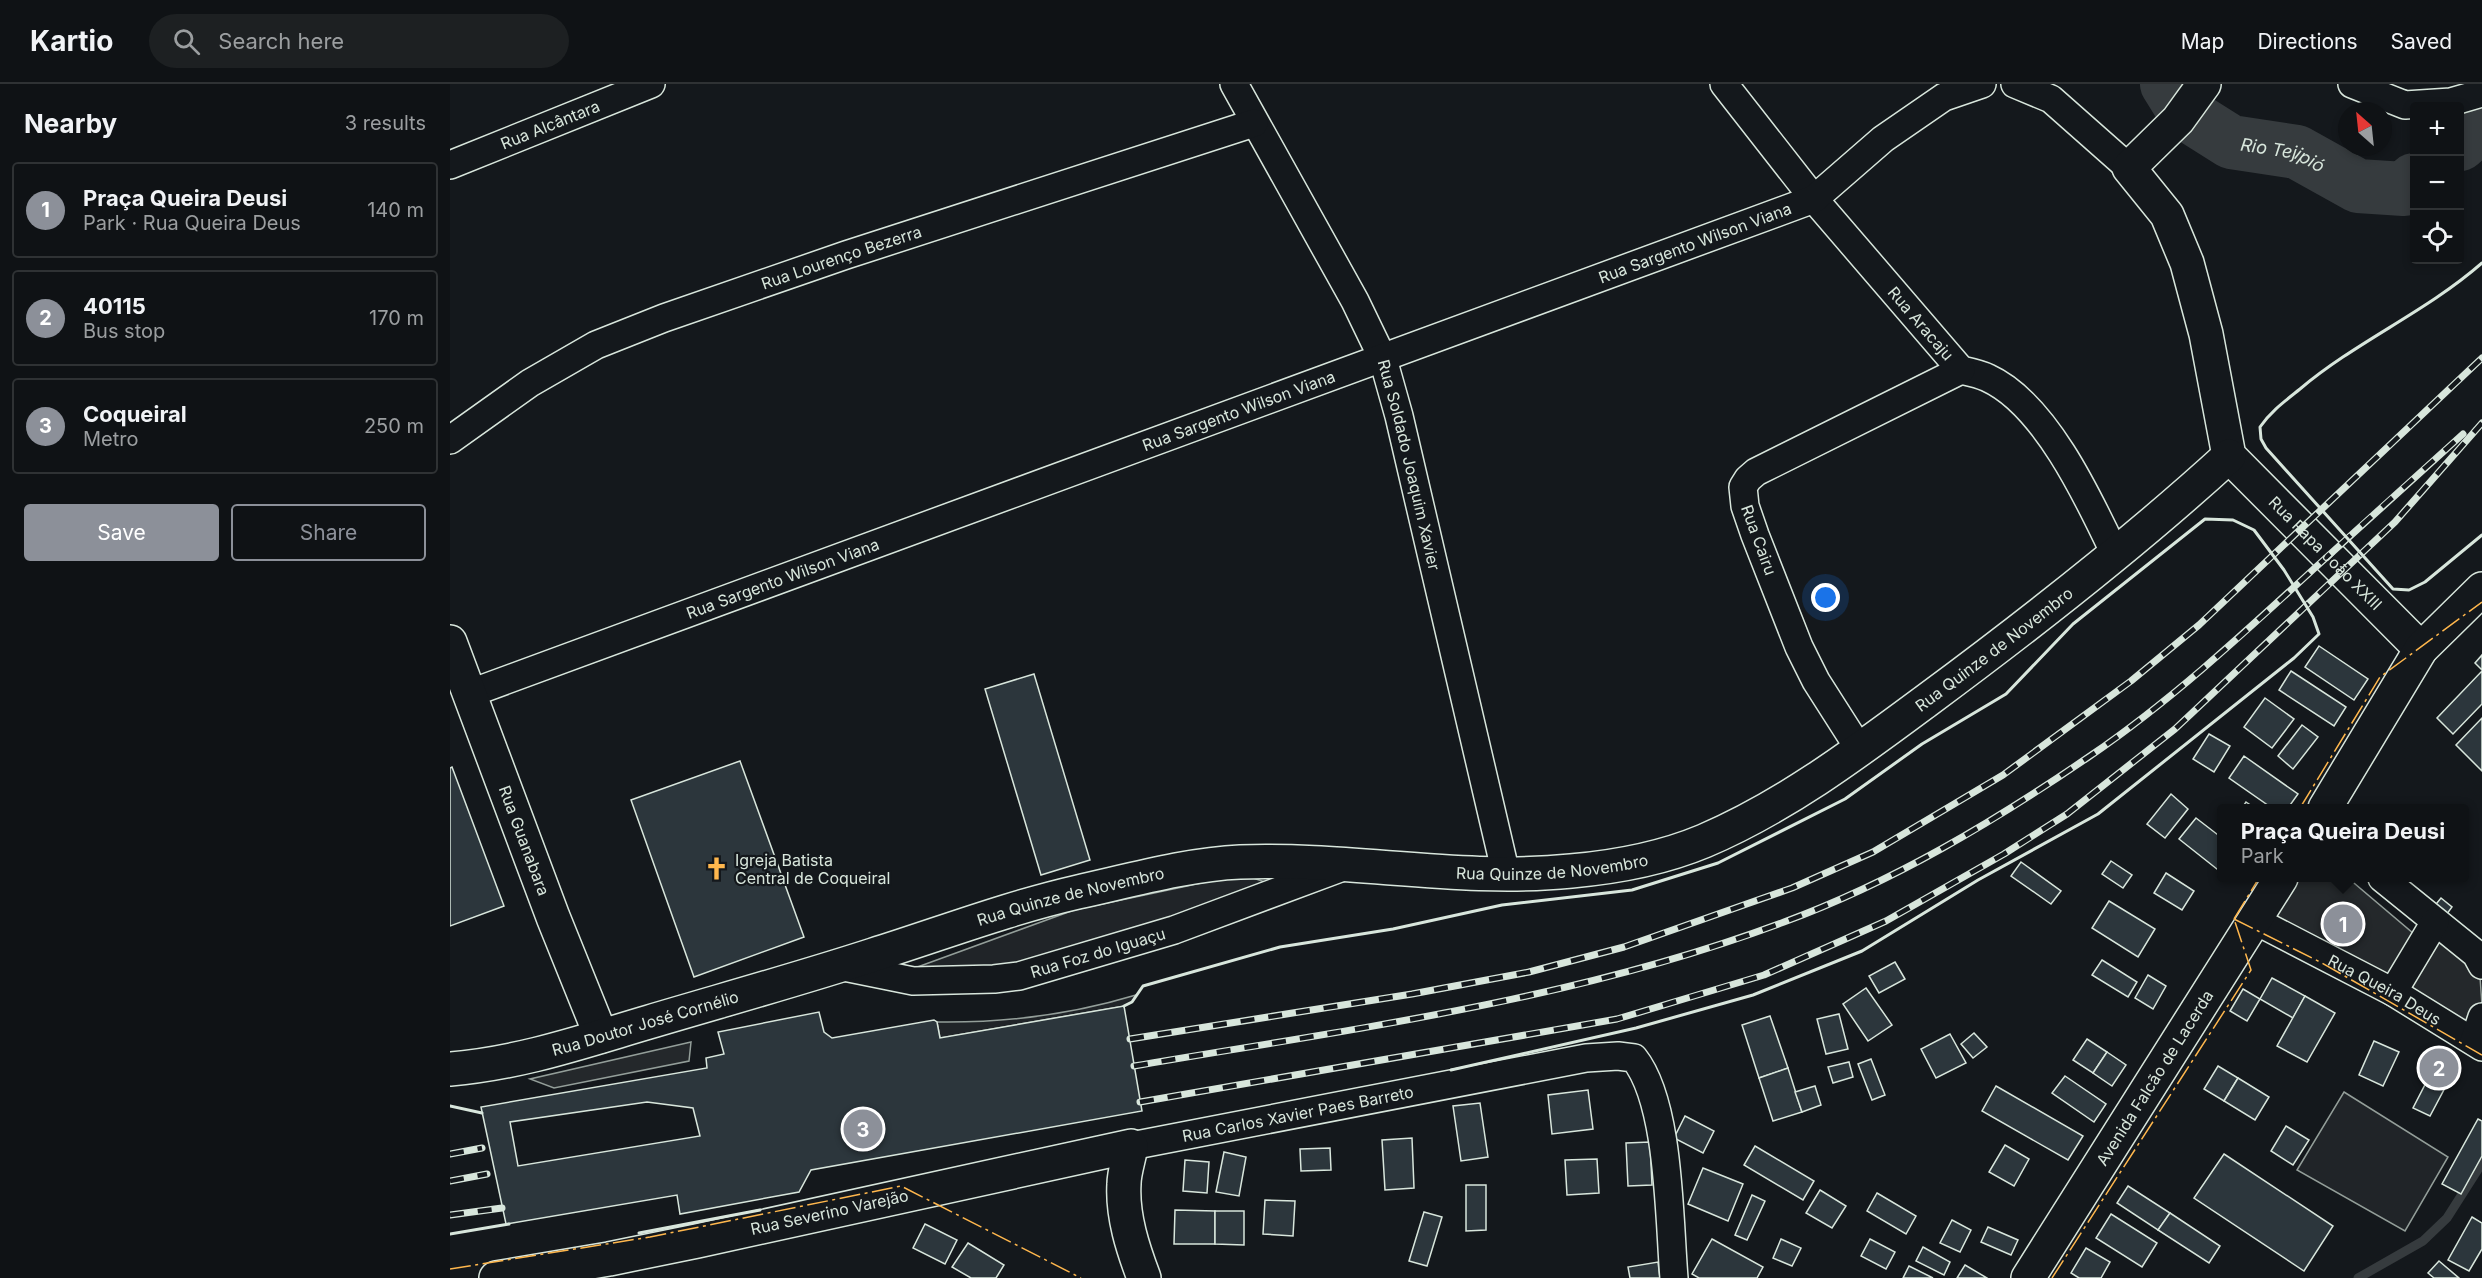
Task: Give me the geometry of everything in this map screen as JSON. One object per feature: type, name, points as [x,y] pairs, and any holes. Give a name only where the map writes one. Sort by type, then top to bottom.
[{"type":"street","name":"Rua Alcântara","points":[[450,165],[651,84]]},
{"type":"street","name":"Rua Soldado Joaquim Xavier","points":[[1234,84],[1355,301],[1383,359],[1399,416],[1506,874]]},
{"type":"street","name":"Rua Aracaju","points":[[1724,84],[1814,199],[1961,370],[1987,377],[2007,390],[2031,412],[2085,491],[2115,554]]},
{"type":"street","name":"Rua Sargento Wilson Viana","points":[[471,693],[1814,199],[1883,139],[1935,103],[1944,97],[1982,84]]},
{"type":"street","points":[[2015,84],[2051,99],[2129,168],[2167,215],[2187,263],[2206,334],[2229,456]]},
{"type":"street","points":[[2129,168],[2178,120],[2204,84]]},
{"type":"street","points":[[2352,84],[2405,105],[2451,102],[2482,93]]},
{"type":"street","name":"Rua Lourenço Bezerra","points":[[450,440],[530,383],[596,345],[654,322],[846,255],[1254,123]]},
{"type":"street","name":"Rua Cairu","points":[[1860,750],[1816,681],[1799,647],[1755,535],[1745,506],[1743,487],[1756,472],[1961,370]]},
{"type":"street","name":"Rua Quinze de Novembro","points":[[839,966],[1071,894],[1164,873],[1236,862],[1506,874],[1568,872],[1650,860],[1706,840],[1775,805],[1860,750],[1975,665],[2115,554],[2170,510],[2229,456]]},
{"type":"street","name":"Rua Papa João XXIII","points":[[2229,456],[2421,649]]},
{"type":"street","points":[[2327,804],[2421,649],[2482,589]]},
{"type":"street","name":"Rua Guanabara","points":[[450,642],[553,917],[601,1036]]},
{"type":"street","name":"Rua Foz do Iguaçu","points":[[839,966],[914,981],[994,979],[1019,976],[1174,930],[1345,866]]},
{"type":"street","name":"Avenida Falcão de Lacerda","points":[[2028,1278],[2278,882]]},
{"type":"street","points":[[2387,882],[2476,954],[2482,965]]},
{"type":"street","name":"Rua Queira Deus","points":[[2254,920],[2479,1035]]},
{"type":"street","points":[[2393,992],[2435,922]]},
{"type":"street","name":"Rua Doutor José Cornélio","points":[[450,1069],[489,1065],[548,1053],[839,966]]},
{"type":"street","name":"Rua Carlos Xavier Paes Barreto","points":[[962,1184],[1131,1146],[1586,1058],[1618,1056],[1634,1058],[1649,1082],[1662,1134],[1674,1278]]},
{"type":"street","points":[[1131,1146],[1124,1184],[1126,1220],[1133,1251],[1144,1278]]},
{"type":"street","name":"Rua Severino Varejão","points":[[496,1278],[697,1241],[962,1184]]},
{"type":"shaded area","points":[[1250,877],[1271,884],[1016,969],[912,969],[1074,910],[1225,878]]},
{"type":"shaded area","points":[[2288,882],[2353,882],[2414,934],[2390,985],[2264,920]]},
{"type":"shaded area","points":[[2433,934],[2480,977],[2482,1005],[2472,1035],[2398,992]]},
{"type":"shaded area","points":[[1136,995],[1132,1002],[1124,1006],[940,1038],[937,1022],[988,1021],[1062,1013]]},
{"type":"shaded area","points":[[691,1042],[689,1061],[554,1088],[530,1079]]},
{"type":"shaded area","points":[[2344,1092],[2448,1157],[2405,1231],[2297,1170]]},
{"type":"building","points":[[2319,646],[2368,679],[2354,700],[2305,667]]},
{"type":"building","points":[[2482,655],[2482,670],[2475,663]]},
{"type":"building","points":[[2291,671],[2346,707],[2334,726],[2279,690]]},
{"type":"building","points":[[2482,671],[2482,704],[2453,734],[2437,718]]},
{"type":"building","points":[[1034,674],[1090,860],[1041,875],[985,689]]},
{"type":"building","points":[[2265,698],[2294,719],[2272,748],[2244,727]]},
{"type":"building","points":[[2482,718],[2482,771],[2456,745]]},
{"type":"building","points":[[2302,725],[2318,737],[2293,769],[2278,756]]},
{"type":"building","points":[[2209,734],[2230,746],[2214,772],[2193,759]]},
{"type":"building","points":[[2244,756],[2298,794],[2291,804],[2266,804],[2229,778]]},
{"type":"building","name":"Igreja Batista Central de Coqueiral","points":[[740,761],[804,937],[694,977],[631,800]]},
{"type":"building","points":[[452,767],[504,906],[450,926],[450,768]]},
{"type":"building","points":[[2171,794],[2188,809],[2165,838],[2147,824]]},
{"type":"building","points":[[2196,818],[2217,834],[2217,869],[2179,839]]},
{"type":"building","points":[[2111,861],[2132,875],[2123,888],[2102,874]]},
{"type":"building","points":[[2021,862],[2061,891],[2051,904],[2011,876]]},
{"type":"building","points":[[2166,873],[2194,891],[2182,910],[2154,893]]},
{"type":"building","points":[[2441,898],[2452,907],[2444,918],[2432,909]]},
{"type":"building","points":[[2109,901],[2155,929],[2138,957],[2092,928]]},
{"type":"building","points":[[2102,960],[2137,982],[2128,997],[2092,975]]},
{"type":"building","points":[[1895,962],[1905,979],[1879,993],[1869,976]]},
{"type":"building","points":[[2148,975],[2166,986],[2153,1009],[2135,998]]},
{"type":"building","points":[[2272,978],[2305,996],[2293,1018],[2260,999]]},
{"type":"building","points":[[1866,988],[1892,1025],[1868,1041],[1843,1004]]},
{"type":"building","points":[[2243,989],[2260,999],[2247,1021],[2230,1011]]},
{"type":"building","points":[[2305,996],[2335,1013],[2307,1062],[2277,1046]]},
{"type":"building","points":[[1124,1006],[1142,1111],[811,1170],[799,1192],[680,1214],[677,1195],[506,1224],[481,1107],[707,1068],[706,1058],[724,1054],[718,1032],[819,1012],[824,1032],[832,1038],[934,1020],[937,1022],[940,1038]],"holes":[[[647,1102],[693,1108],[700,1136],[518,1166],[510,1122]]]},
{"type":"building","points":[[1839,1014],[1848,1049],[1826,1054],[1817,1019]]},
{"type":"building","points":[[1770,1016],[1788,1068],[1759,1078],[1742,1025]]},
{"type":"building","points":[[1974,1033],[1987,1047],[1973,1058],[1961,1044]]},
{"type":"building","points":[[1950,1034],[1966,1063],[1936,1078],[1921,1049]]},
{"type":"building","points":[[2087,1039],[2107,1052],[2093,1073],[2073,1060]]},
{"type":"building","points":[[2374,1041],[2399,1052],[2383,1086],[2359,1075]]},
{"type":"building","points":[[2107,1052],[2126,1065],[2112,1086],[2093,1073]]},
{"type":"building","points":[[1871,1059],[1885,1095],[1872,1100],[1858,1064]]},
{"type":"building","points":[[1849,1062],[1853,1077],[1833,1083],[1828,1067]]},
{"type":"building","points":[[2218,1066],[2238,1078],[2224,1101],[2204,1089]]},
{"type":"building","points":[[1788,1068],[1802,1112],[1773,1121],[1759,1078]]},
{"type":"building","points":[[2430,1075],[2447,1084],[2430,1116],[2413,1108]]},
{"type":"building","points":[[2065,1076],[2106,1104],[2094,1122],[2052,1093]]},
{"type":"building","points":[[2238,1078],[2269,1097],[2255,1120],[2224,1101]]},
{"type":"building","points":[[1815,1086],[1821,1105],[1802,1112],[1795,1092]]},
{"type":"building","points":[[1996,1086],[2083,1136],[2068,1160],[1982,1111]]},
{"type":"building","points":[[1588,1090],[1593,1129],[1552,1134],[1548,1095]]},
{"type":"building","points":[[1480,1103],[1488,1157],[1461,1161],[1453,1106]]},
{"type":"building","points":[[1685,1116],[1714,1131],[1703,1153],[1674,1138]]},
{"type":"building","points":[[2478,1119],[2482,1121],[2482,1156],[2461,1194],[2442,1184]]},
{"type":"building","points":[[2286,1126],[2309,1140],[2293,1165],[2271,1151]]},
{"type":"building","points":[[1412,1138],[1414,1188],[1385,1190],[1382,1140]]},
{"type":"building","points":[[1650,1142],[1652,1185],[1628,1186],[1626,1143]]},
{"type":"building","points":[[2005,1145],[2029,1159],[2014,1186],[1989,1172]]},
{"type":"building","points":[[1755,1146],[1814,1181],[1803,1200],[1744,1165]]},
{"type":"building","points":[[1330,1148],[1331,1170],[1301,1171],[1300,1149]]},
{"type":"building","points":[[1224,1152],[1246,1157],[1239,1196],[1216,1192]]},
{"type":"building","points":[[2224,1154],[2333,1226],[2304,1271],[2194,1198]]},
{"type":"building","points":[[1597,1159],[1599,1193],[1567,1195],[1565,1160]]},
{"type":"building","points":[[1185,1160],[1209,1162],[1207,1193],[1183,1191]]},
{"type":"building","points":[[1703,1168],[1743,1184],[1728,1221],[1688,1204]]},
{"type":"building","points":[[1466,1185],[1486,1185],[1486,1230],[1466,1231]]},
{"type":"building","points":[[2128,1186],[2170,1213],[2158,1230],[2117,1203]]},
{"type":"building","points":[[1820,1190],[1846,1206],[1832,1228],[1806,1213]]},
{"type":"building","points":[[1877,1193],[1916,1216],[1906,1234],[1867,1211]]},
{"type":"building","points":[[1752,1195],[1765,1201],[1747,1240],[1735,1235]]},
{"type":"building","points":[[1265,1200],[1295,1201],[1293,1236],[1263,1234]]},
{"type":"building","points":[[1175,1210],[1215,1211],[1215,1244],[1174,1244]]},
{"type":"building","points":[[1215,1211],[1244,1211],[1244,1245],[1215,1244]]},
{"type":"building","points":[[1424,1212],[1442,1217],[1427,1266],[1409,1261]]},
{"type":"building","points":[[2170,1213],[2220,1246],[2209,1263],[2158,1230]]},
{"type":"building","points":[[2111,1214],[2157,1243],[2142,1267],[2096,1238]]},
{"type":"building","points":[[2472,1217],[2482,1223],[2482,1249],[2469,1271],[2448,1260]]},
{"type":"building","points":[[1952,1220],[1971,1230],[1960,1252],[1940,1243]]},
{"type":"building","points":[[925,1224],[957,1240],[945,1264],[913,1248]]},
{"type":"building","points":[[1988,1227],[2018,1240],[2011,1255],[1981,1242]]},
{"type":"building","points":[[1712,1239],[1763,1267],[1757,1278],[1699,1278],[1692,1274]]},
{"type":"building","points":[[1781,1239],[1801,1248],[1792,1266],[1773,1258]]},
{"type":"building","points":[[1870,1239],[1895,1252],[1886,1269],[1861,1256]]},
{"type":"building","points":[[968,1243],[1004,1265],[996,1278],[971,1278],[952,1267]]},
{"type":"building","points":[[1923,1247],[1950,1262],[1944,1275],[1916,1261]]},
{"type":"building","points":[[2086,1248],[2110,1262],[2101,1278],[2079,1278],[2071,1273]]},
{"type":"building","points":[[2439,1261],[2459,1278],[2434,1278],[2428,1273]]},
{"type":"building","points":[[1658,1262],[1660,1278],[1630,1278],[1628,1267]]},
{"type":"building","points":[[1965,1265],[1987,1278],[1957,1278]]},
{"type":"building","points":[[1909,1266],[1933,1278],[1903,1278]]},
{"type":"waterway","name":"Rio Tejipió","points":[[2167,84],[2185,113],[2231,142],[2297,152],[2358,186],[2404,189],[2410,184]]},
{"type":"waterway","name":"Rio Tejipió","points":[[2464,140],[2482,124]]},
{"type":"waterway","points":[[2358,1278],[2423,1241],[2447,1218],[2482,1163]]},
{"type":"railway","points":[[1130,1039],[1412,994],[1529,972],[1624,947],[1792,888],[1873,852],[2003,775],[2131,681],[2199,625],[2482,358]]},
{"type":"railway","points":[[1140,1102],[1617,1019],[1764,975],[1886,921],[2004,854],[2067,814],[2175,729],[2395,522],[2482,423]]},
{"type":"railway","points":[[1134,1066],[1381,1025],[1544,992],[1625,972],[1705,949],[1784,922],[1825,906],[1904,869],[2017,804],[2090,756],[2150,712],[2235,641],[2463,434]]},
{"type":"railway","points":[[450,1154],[482,1148]]},
{"type":"railway","points":[[450,1181],[487,1174]]},
{"type":"railway","points":[[450,1215],[502,1208]]},
{"type":"wall","points":[[2482,263],[2438,297],[2322,372],[2278,407],[2260,427],[2261,439],[2266,448],[2393,589],[2409,590],[2425,582],[2482,535]]},
{"type":"wall","points":[[1124,1006],[1132,1002],[1143,986],[1280,947],[1393,929],[1502,905],[1632,890],[1718,863],[1845,799],[1922,744],[2006,694],[2073,624],[2205,519],[2233,520],[2254,530],[2284,570],[2313,617],[2319,634],[2294,658],[2098,814],[1978,880],[1862,951],[1753,995],[1636,1028],[1451,1070]]},
{"type":"wall","points":[[450,1106],[482,1113]]},
{"type":"wall","points":[[639,1233],[760,1210]]},
{"type":"wall","points":[[450,1234],[509,1224]]},
{"type":"power","points":[[2302,804],[2380,677],[2482,602]]},
{"type":"power","points":[[2234,919],[2257,882]]},
{"type":"power","points":[[2234,919],[2322,963],[2482,1055]]},
{"type":"power","points":[[2052,1278],[2251,970],[2234,919]]},
{"type":"power","points":[[450,1269],[650,1237],[901,1186],[1081,1278]]},
{"type":"place","name":"Igreja Batista Central de Coqueiral","points":[[717,869]]},
{"type":"place","name":"Praça Queira Deusi","points":[[2343,924]]},
{"type":"place","name":"40115","points":[[2439,1068]]},
{"type":"place","name":"Coqueiral","points":[[863,1129]]}]
